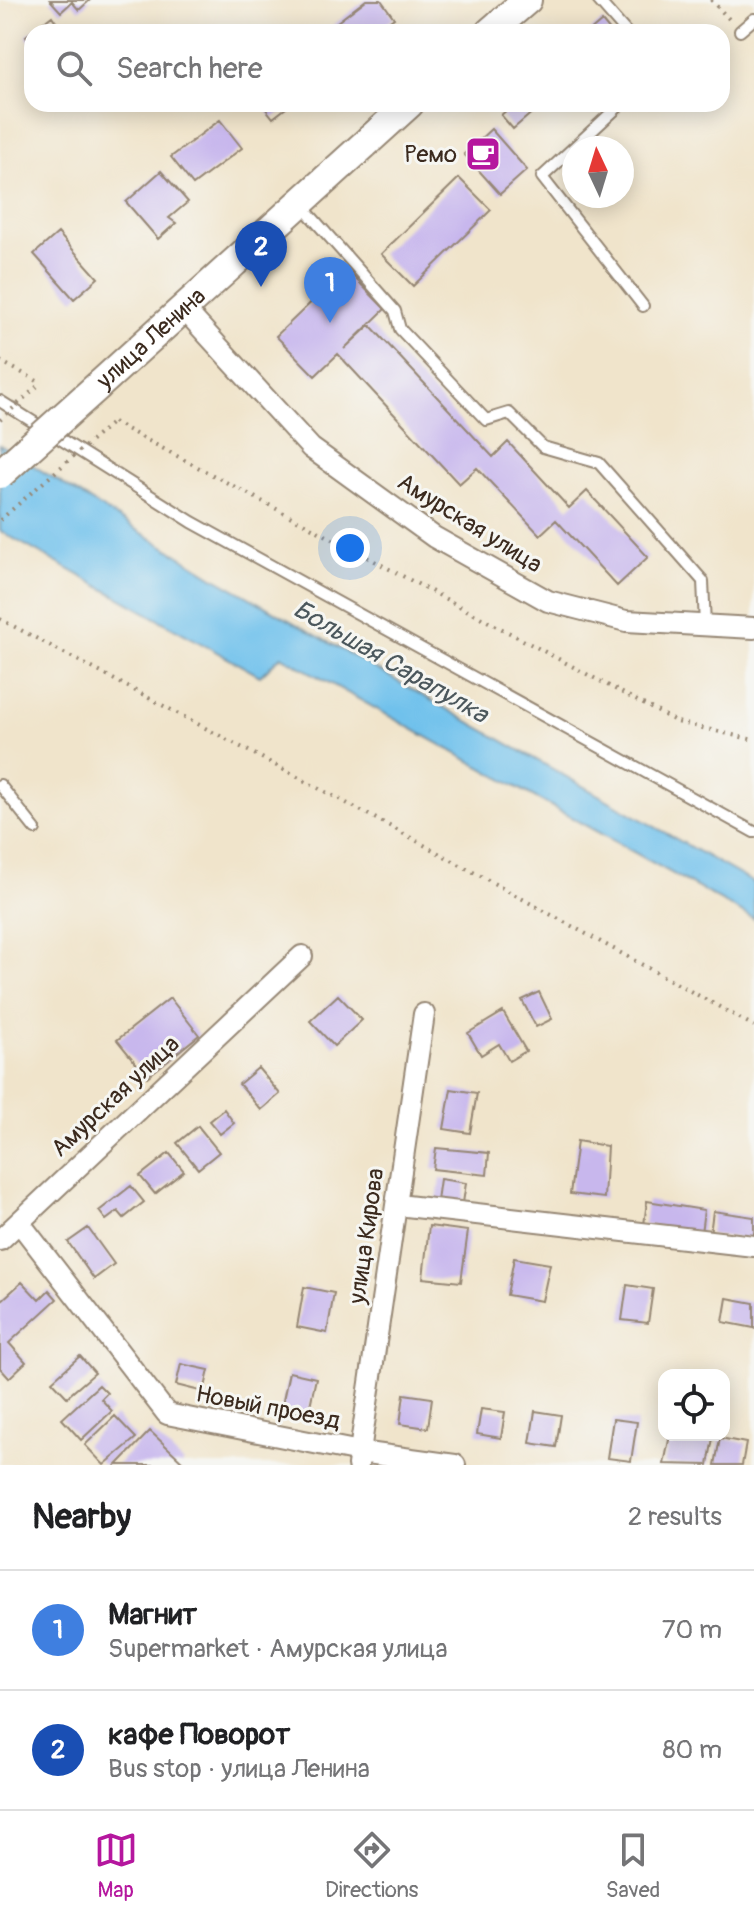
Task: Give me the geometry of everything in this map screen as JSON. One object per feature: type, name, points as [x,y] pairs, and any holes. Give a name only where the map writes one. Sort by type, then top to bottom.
[{"type":"main road","points":[[499,24],[527,0]]},
{"type":"main road","name":"улица Ленина","points":[[0,474],[400,112]]},
{"type":"street","name":"Амурская улица","points":[[184,309],[311,448],[434,537],[548,601],[626,621],[754,628]]},
{"type":"street","name":"Амурская улица","points":[[0,1240],[302,956]]},
{"type":"street","name":"улица Кирова","points":[[359,1458],[424,1014]]},
{"type":"street","points":[[398,1205],[754,1246]]},
{"type":"street","name":"Новый проезд","points":[[19,1222],[167,1414],[359,1458],[455,1465]]},
{"type":"lane","points":[[598,0],[619,24]]},
{"type":"lane","points":[[740,31],[754,19]]},
{"type":"lane","points":[[612,112],[542,177],[643,306]]},
{"type":"lane","points":[[301,204],[395,311],[400,329],[486,420],[509,413],[543,447],[599,463],[703,581],[705,625]]},
{"type":"lane","points":[[0,401],[192,522],[754,832]]},
{"type":"lane","points":[[0,785],[35,829]]},
{"type":"path","points":[[0,361],[41,383],[0,420]]},
{"type":"path","points":[[0,520],[113,422],[677,722],[754,740]]},
{"type":"path","points":[[0,619],[384,823],[754,1026]]},
{"type":"water","points":[[0,445],[215,578],[754,883],[754,919],[281,656],[260,676],[0,531]]},
{"type":"building","points":[[50,0],[90,0],[79,10],[72,2],[61,12]]},
{"type":"building","points":[[366,0],[381,0],[394,18],[386,24],[335,24]]},
{"type":"building","points":[[52,16],[58,24],[42,24]]},
{"type":"building","points":[[505,112],[533,112],[513,129],[501,115]]},
{"type":"building","points":[[220,120],[242,148],[193,185],[171,157]]},
{"type":"building","points":[[491,129],[527,170],[500,194],[464,154]]},
{"type":"building","points":[[161,171],[188,202],[169,218],[176,223],[158,239],[126,202]]},
{"type":"building","points":[[459,178],[491,210],[413,286],[381,254]]},
{"type":"building","points":[[58,233],[98,278],[74,299],[34,254]]},
{"type":"building","points":[[346,269],[385,309],[344,349],[370,325],[493,457],[508,442],[569,508],[587,491],[648,557],[617,586],[556,520],[540,535],[477,468],[459,484],[338,354],[315,376],[276,336]]},
{"type":"building","points":[[539,992],[552,1019],[536,1027],[522,1000]]},
{"type":"building","points":[[338,995],[362,1020],[334,1046],[310,1021]]},
{"type":"building","points":[[170,998],[199,1035],[147,1077],[117,1040]]},
{"type":"building","points":[[503,1012],[526,1051],[509,1061],[499,1044],[481,1055],[468,1033]]},
{"type":"building","points":[[258,1068],[280,1094],[261,1110],[239,1084]]},
{"type":"building","points":[[451,1089],[477,1093],[470,1133],[444,1129]]},
{"type":"building","points":[[224,1109],[234,1123],[220,1134],[209,1121]]},
{"type":"building","points":[[198,1126],[219,1152],[198,1169],[177,1143]]},
{"type":"building","points":[[577,1141],[607,1146],[604,1198],[570,1194]]},
{"type":"building","points":[[436,1148],[489,1153],[487,1175],[433,1169]]},
{"type":"building","points":[[169,1153],[184,1171],[155,1194],[140,1176]]},
{"type":"building","points":[[440,1179],[466,1183],[463,1203],[437,1200]]},
{"type":"building","points":[[131,1186],[144,1202],[124,1218],[118,1211],[106,1220],[99,1211]]},
{"type":"building","points":[[647,1201],[704,1210],[701,1233],[644,1225]]},
{"type":"building","points":[[713,1211],[754,1217],[754,1240],[710,1234]]},
{"type":"building","points":[[429,1226],[468,1231],[461,1282],[423,1278]]},
{"type":"building","points":[[88,1228],[114,1264],[94,1279],[68,1242]]},
{"type":"building","points":[[514,1258],[550,1264],[542,1301],[507,1295]]},
{"type":"building","points":[[22,1282],[39,1300],[49,1290],[57,1299],[9,1343],[26,1362],[9,1378],[0,1368],[0,1302]]},
{"type":"building","points":[[627,1285],[653,1289],[648,1323],[622,1320]]},
{"type":"building","points":[[304,1287],[334,1293],[327,1333],[297,1327]]},
{"type":"building","points":[[727,1298],[754,1303],[754,1328],[723,1322]]},
{"type":"building","points":[[80,1356],[95,1373],[67,1397],[52,1381]]},
{"type":"building","points":[[181,1364],[209,1370],[204,1392],[176,1385]]},
{"type":"building","points":[[289,1372],[316,1378],[308,1415],[281,1410]]},
{"type":"building","points":[[99,1385],[107,1393],[101,1399],[112,1411],[81,1440],[62,1419]]},
{"type":"building","points":[[404,1394],[432,1398],[428,1428],[400,1424]]},
{"type":"building","points":[[481,1409],[505,1412],[501,1438],[477,1434]]},
{"type":"building","points":[[535,1411],[561,1415],[556,1447],[530,1443]]},
{"type":"building","points":[[115,1416],[136,1438],[104,1465],[85,1445]]},
{"type":"building","points":[[613,1419],[637,1422],[631,1461],[607,1458]]},
{"type":"building","points":[[150,1431],[184,1463],[117,1465]]},
{"type":"building","points":[[669,1441],[712,1441],[708,1465],[664,1464]]},
{"type":"building","points":[[719,1441],[746,1443],[742,1465],[715,1465]]},
{"type":"place","name":"Ремо","points":[[483,154]]},
{"type":"place","name":"кафе Поворот","points":[[261,287]]},
{"type":"place","name":"Магнит","points":[[330,323]]},
{"type":"water label","name":"Большая Сарапулка","points":[[391,661]]}]
